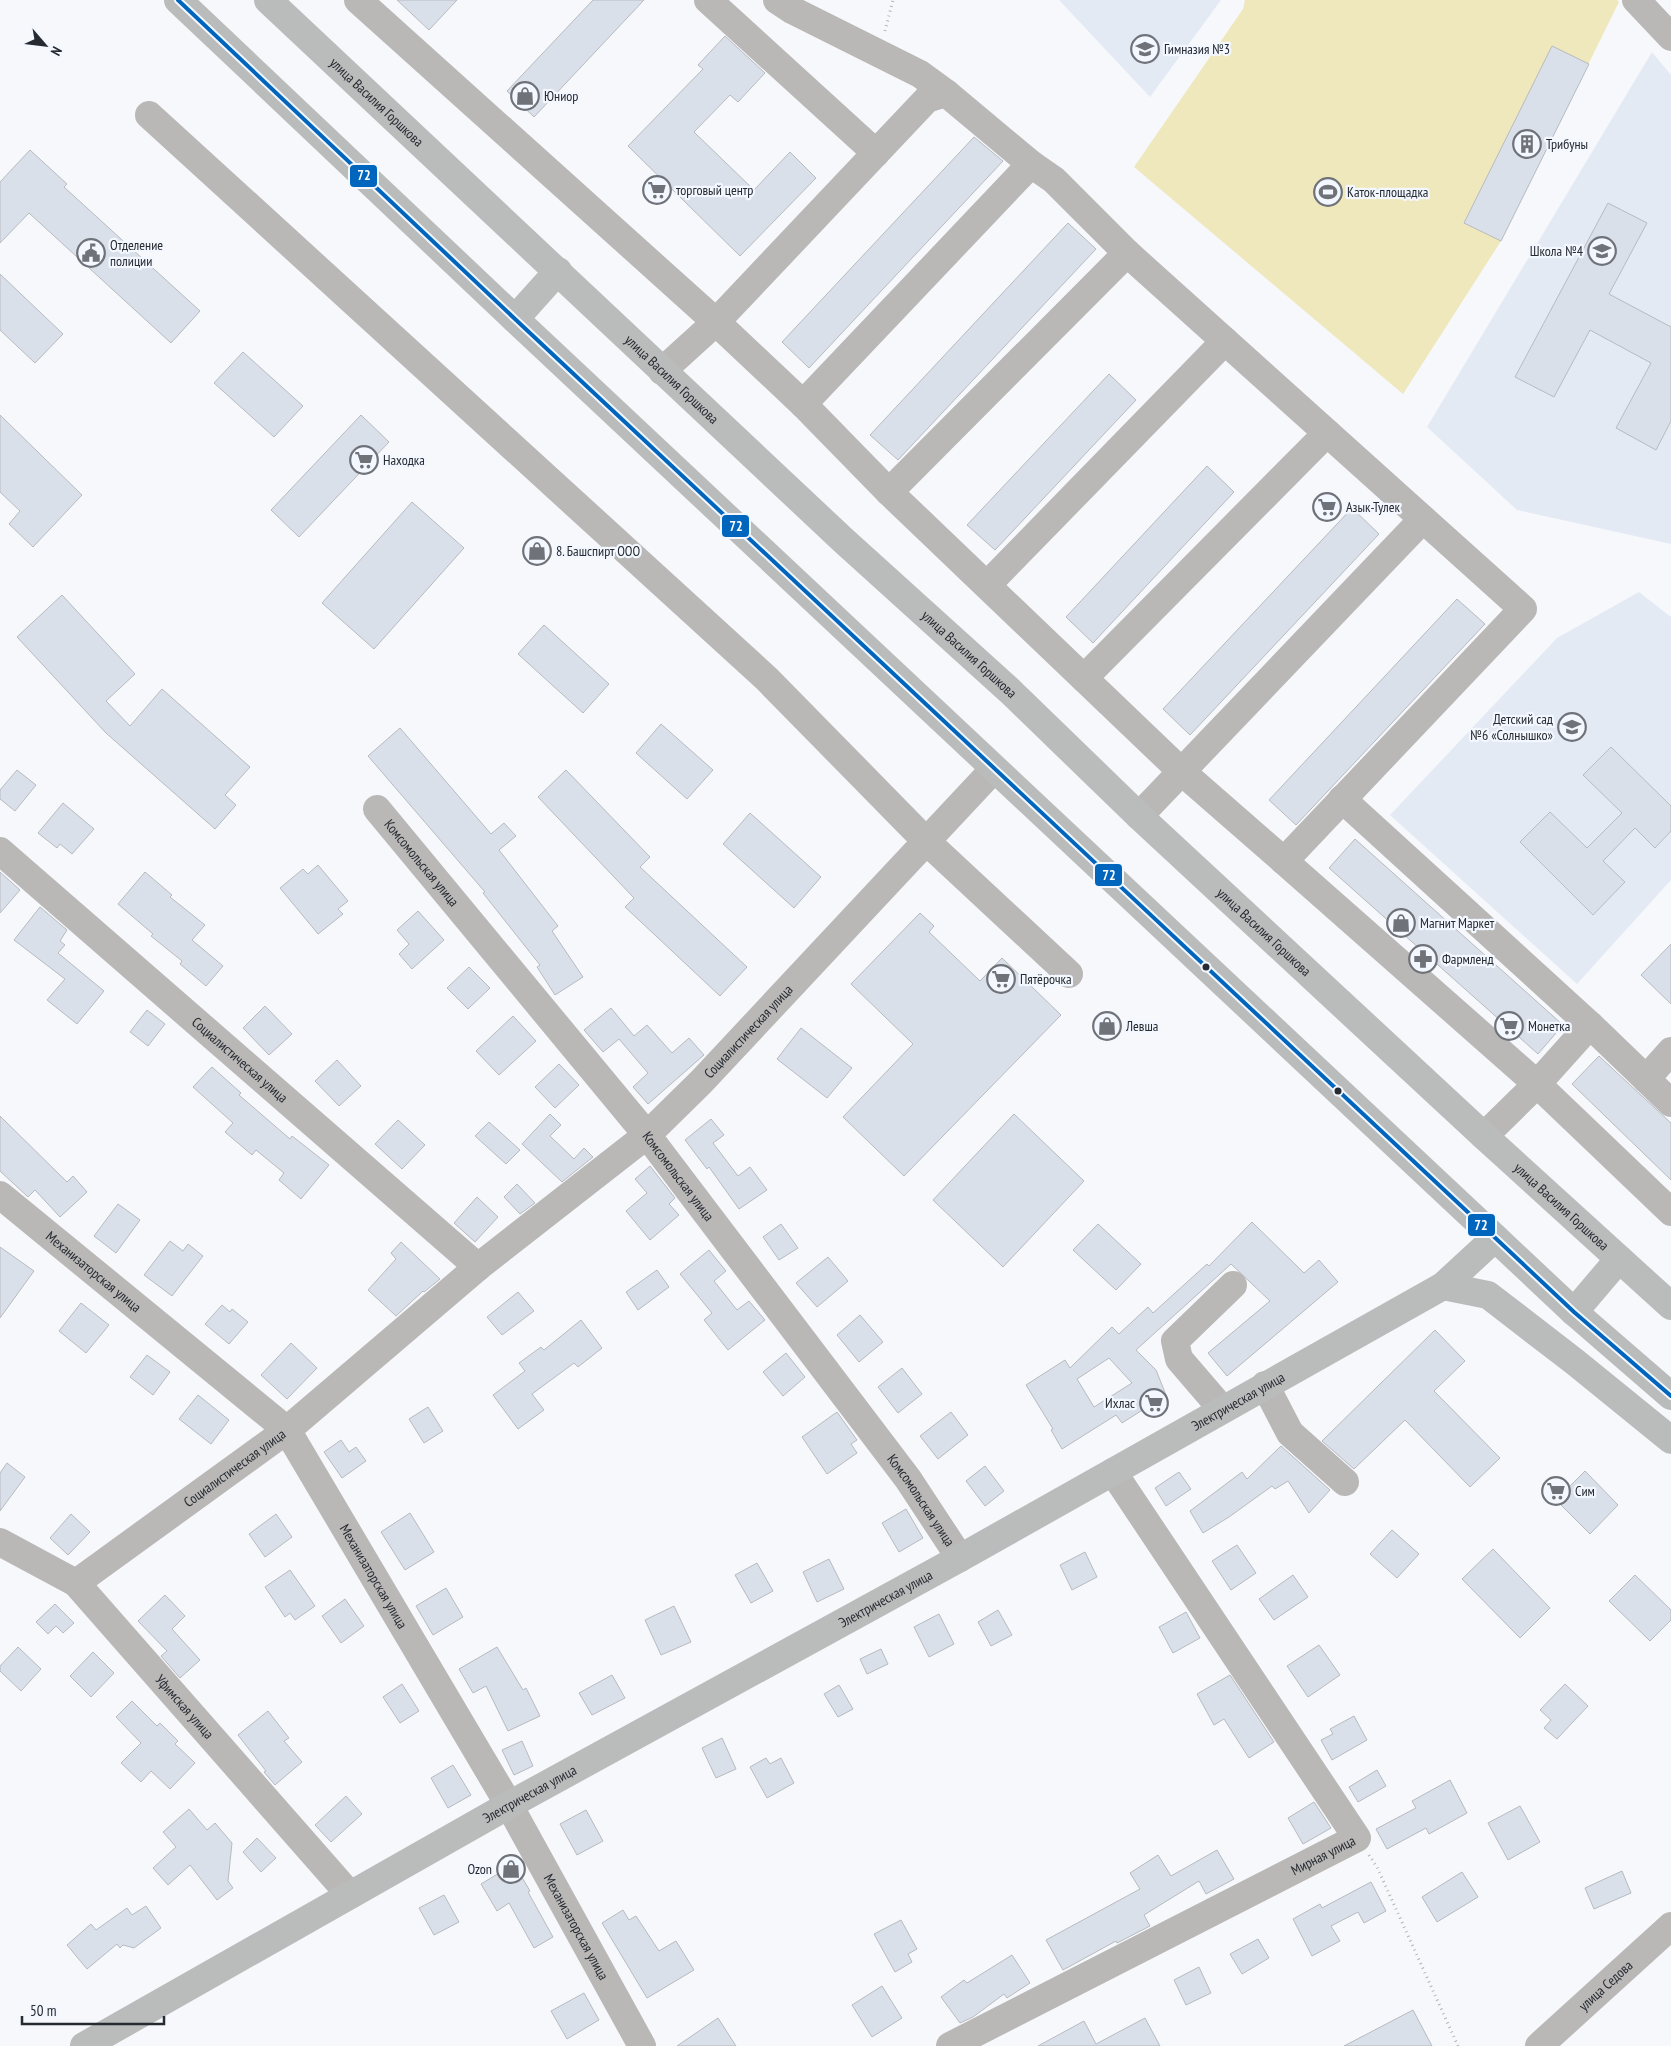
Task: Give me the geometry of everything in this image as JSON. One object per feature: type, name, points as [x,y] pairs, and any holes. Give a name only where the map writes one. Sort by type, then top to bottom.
[{"type":"main road","points":[[178,0],[515,319],[1574,1312],[1671,1396]]},
{"type":"main road","name":"улица Василия Горшкова","points":[[280,4],[662,371],[877,571],[1010,691],[1139,816],[1484,1136],[1671,1306]]},
{"type":"main road","points":[[515,319],[558,271]]},
{"type":"main road","name":"Электрическая улица","points":[[84,2046],[509,1805],[960,1558],[1443,1286],[1495,1238]]},
{"type":"main road","points":[[1574,1312],[1619,1259]]},
{"type":"main road","points":[[1443,1286],[1488,1295],[1575,1362],[1671,1440]]},
{"type":"street","points":[[358,0],[716,322],[1182,772],[1537,1084],[1671,1212]]},
{"type":"street","points":[[708,0],[876,153]]},
{"type":"street","points":[[777,0],[792,10],[920,74],[946,93],[1031,164],[1054,180],[1127,253],[1523,609],[1284,861]]},
{"type":"street","points":[[1636,0],[1671,37]]},
{"type":"street","points":[[662,371],[716,322],[927,99],[946,93]]},
{"type":"street","points":[[149,115],[767,679],[926,841],[1069,974]]},
{"type":"street","points":[[803,404],[1031,164]]},
{"type":"street","points":[[890,492],[1127,253]]},
{"type":"street","points":[[987,585],[1225,341]]},
{"type":"street","points":[[1084,678],[1327,433]]},
{"type":"street","points":[[1139,816],[1423,519]]},
{"type":"street","name":"Социалистическая улица","points":[[76,1583],[287,1430],[478,1267],[647,1136],[701,1082],[994,769]]},
{"type":"street","points":[[1342,799],[1590,1025],[1671,1103]]},
{"type":"street","name":"Комсомольская улица","points":[[377,809],[647,1136],[908,1478],[960,1558]]},
{"type":"street","name":"Социалистическая улица","points":[[0,851],[478,1267]]},
{"type":"street","points":[[1484,1136],[1537,1084],[1590,1025]]},
{"type":"street","points":[[1646,1079],[1671,1051]]},
{"type":"street","name":"Механизаторская улица","points":[[0,1195],[287,1430],[509,1805],[642,2046]]},
{"type":"street","points":[[1222,1409],[1179,1359],[1175,1341],[1233,1285]]},
{"type":"street","points":[[1265,1385],[1290,1433],[1345,1482]]},
{"type":"street","name":"Мирная улица","points":[[950,2046],[1357,1838],[1113,1472]]},
{"type":"street","name":"Уфимская улица","points":[[0,1542],[76,1583],[350,1895]]},
{"type":"street","name":"улица Седова","points":[[1539,2046],[1671,1926]]},
{"type":"path","points":[[878,53],[893,0]]},
{"type":"path","points":[[1357,1838],[1378,1867],[1458,2046]]},
{"type":"shaded area","name":"Гимназия №3","points":[[1059,0],[1221,0],[1150,97]]},
{"type":"shaded area","points":[[1245,0],[1617,0],[1619,2],[1501,241],[1403,394],[1134,167],[1243,9]]},
{"type":"shaded area","name":"Школа №4","points":[[1652,52],[1671,75],[1671,544],[1517,510],[1427,427]]},
{"type":"shaded area","name":"Детский сад №6 «Солнышко»","points":[[1639,592],[1671,617],[1671,880],[1577,984],[1390,815],[1557,638]]},
{"type":"building","points":[[397,0],[457,0],[429,30]]},
{"type":"building","points":[[593,0],[644,0],[534,117],[507,91]]},
{"type":"building","points":[[725,36],[765,73],[738,102],[730,95],[694,132],[754,190],[790,152],[816,178],[740,256],[628,146],[703,69],[698,65]]},
{"type":"building","name":"Трибуны","points":[[1552,46],[1589,64],[1501,241],[1464,223]]},
{"type":"building","points":[[974,137],[1003,161],[809,368],[782,342]]},
{"type":"building","points":[[30,150],[67,184],[64,187],[200,311],[171,343],[29,213],[0,243],[0,182]]},
{"type":"building","points":[[1608,203],[1647,223],[1609,294],[1671,327],[1671,421],[1656,450],[1616,428],[1651,363],[1590,330],[1554,397],[1515,377]]},
{"type":"building","points":[[1068,223],[1096,249],[898,460],[870,435]]},
{"type":"building","points":[[0,274],[63,334],[35,363],[0,330]]},
{"type":"building","points":[[243,352],[303,406],[274,437],[214,383]]},
{"type":"building","points":[[1109,374],[1136,400],[995,550],[967,525]]},
{"type":"building","points":[[0,415],[82,495],[33,547],[9,524],[20,511],[0,492]]},
{"type":"building","points":[[361,415],[389,442],[299,537],[271,510]]},
{"type":"building","points":[[1207,466],[1234,492],[1093,643],[1066,617]]},
{"type":"building","points":[[412,502],[464,548],[374,649],[322,603]]},
{"type":"building","points":[[1352,508],[1379,534],[1190,735],[1163,709]]},
{"type":"building","points":[[62,595],[135,674],[106,701],[130,726],[162,689],[250,767],[225,795],[236,805],[215,829],[106,733],[17,637]]},
{"type":"building","points":[[1457,599],[1485,624],[1296,825],[1269,800]]},
{"type":"building","points":[[544,625],[609,684],[583,713],[518,654]]},
{"type":"building","points":[[661,724],[713,770],[687,799],[636,753]]},
{"type":"building","points":[[400,728],[491,834],[504,823],[516,836],[499,850],[558,926],[552,931],[583,977],[555,995],[537,967],[540,965],[483,893],[485,892],[368,756]]},
{"type":"building","points":[[1611,747],[1671,806],[1671,831],[1655,848],[1635,828],[1603,861],[1625,882],[1593,915],[1520,842],[1550,812],[1587,848],[1622,813],[1583,775]]},
{"type":"building","points":[[17,770],[36,785],[15,811],[0,799],[0,790]]},
{"type":"building","points":[[566,770],[650,857],[640,867],[747,967],[720,996],[625,907],[634,898],[538,797]]},
{"type":"building","points":[[63,803],[94,829],[72,854],[60,844],[57,848],[38,833]]},
{"type":"building","points":[[750,813],[821,877],[794,908],[723,844]]},
{"type":"building","points":[[1355,839],[1563,1025],[1538,1054],[1329,868]]},
{"type":"building","points":[[318,865],[348,901],[338,909],[343,914],[318,934],[280,888],[303,869],[308,874]]},
{"type":"building","points":[[0,872],[20,890],[0,913]]},
{"type":"building","points":[[145,872],[172,895],[170,897],[205,925],[192,940],[223,966],[206,986],[180,964],[182,961],[151,936],[153,934],[118,904]]},
{"type":"building","points":[[40,907],[67,930],[60,941],[65,945],[58,953],[104,991],[77,1024],[47,1000],[65,979],[14,940]]},
{"type":"building","points":[[418,911],[444,940],[412,969],[399,954],[409,944],[397,930]]},
{"type":"building","points":[[920,913],[934,926],[929,932],[980,981],[1002,958],[1061,1015],[904,1176],[843,1117],[913,1044],[851,984]]},
{"type":"building","points":[[1671,944],[1671,1004],[1641,975]]},
{"type":"building","points":[[469,967],[490,988],[468,1009],[447,988]]},
{"type":"building","points":[[265,1006],[292,1034],[269,1055],[243,1028]]},
{"type":"building","points":[[611,1008],[634,1036],[647,1025],[672,1053],[689,1038],[704,1055],[648,1104],[633,1087],[648,1073],[619,1039],[603,1052],[584,1030]]},
{"type":"building","points":[[147,1010],[165,1024],[148,1046],[130,1032]]},
{"type":"building","points":[[513,1016],[536,1041],[499,1075],[476,1051]]},
{"type":"building","points":[[801,1028],[852,1068],[827,1098],[777,1059]]},
{"type":"building","points":[[1599,1056],[1671,1123],[1671,1180],[1572,1084]]},
{"type":"building","points":[[337,1060],[361,1086],[339,1106],[315,1081]]},
{"type":"building","points":[[559,1064],[579,1085],[555,1108],[535,1087]]},
{"type":"building","points":[[212,1067],[241,1093],[239,1095],[290,1139],[292,1136],[329,1165],[301,1199],[279,1180],[284,1173],[256,1150],[252,1155],[225,1132],[233,1123],[193,1087]]},
{"type":"building","points":[[550,1114],[561,1125],[550,1136],[574,1159],[584,1148],[593,1157],[562,1182],[522,1144]]},
{"type":"building","points":[[1014,1114],[1084,1181],[1003,1267],[933,1200]]},
{"type":"building","points":[[0,1116],[67,1182],[73,1176],[87,1192],[60,1217],[35,1190],[28,1197],[0,1171]]},
{"type":"building","points":[[711,1119],[724,1135],[713,1143],[738,1176],[750,1167],[767,1190],[739,1209],[709,1167],[707,1169],[685,1140]]},
{"type":"building","points":[[398,1120],[425,1145],[402,1169],[375,1144]]},
{"type":"building","points":[[489,1122],[520,1150],[506,1164],[475,1136]]},
{"type":"building","points":[[650,1166],[675,1198],[669,1204],[679,1215],[650,1240],[626,1211],[647,1193],[635,1179]]},
{"type":"building","points":[[517,1184],[535,1203],[520,1214],[504,1197]]},
{"type":"building","points":[[477,1197],[498,1217],[475,1242],[454,1223]]},
{"type":"building","points":[[118,1204],[140,1220],[116,1253],[94,1236]]},
{"type":"building","points":[[1252,1222],[1304,1273],[1319,1260],[1338,1282],[1227,1376],[1208,1353],[1270,1301],[1231,1264],[1136,1350],[1156,1370],[1166,1395],[1122,1423],[1116,1415],[1062,1449],[1051,1430],[1053,1429],[1026,1385],[1065,1360],[1070,1368],[1112,1327],[1119,1334],[1148,1307],[1153,1313],[1207,1264],[1209,1266]],"holes":[[[1109,1358],[1132,1383],[1094,1407],[1077,1379]]]},
{"type":"building","points":[[781,1224],[798,1248],[779,1260],[763,1237]]},
{"type":"building","points":[[1098,1224],[1141,1264],[1116,1290],[1073,1250]]},
{"type":"building","points":[[170,1241],[183,1251],[188,1244],[203,1256],[172,1296],[144,1275]]},
{"type":"building","points":[[401,1242],[440,1279],[423,1291],[396,1316],[368,1290],[396,1259],[391,1253]]},
{"type":"building","points":[[0,1247],[34,1271],[0,1318]]},
{"type":"building","points":[[709,1250],[726,1271],[714,1281],[737,1310],[749,1301],[765,1320],[728,1350],[704,1320],[712,1313],[680,1274]]},
{"type":"building","points":[[828,1257],[848,1281],[817,1307],[796,1283]]},
{"type":"building","points":[[657,1270],[669,1287],[638,1310],[626,1292]]},
{"type":"building","points":[[518,1292],[534,1311],[502,1335],[487,1317]]},
{"type":"building","points":[[81,1303],[109,1325],[86,1353],[59,1331]]},
{"type":"building","points":[[222,1305],[230,1312],[232,1309],[248,1322],[229,1344],[205,1324]]},
{"type":"building","points":[[860,1315],[883,1342],[859,1362],[837,1335]]},
{"type":"building","points":[[581,1320],[602,1348],[578,1367],[574,1363],[532,1394],[544,1410],[518,1429],[493,1395],[525,1371],[519,1363],[541,1347],[544,1350]]},
{"type":"building","points":[[1435,1330],[1465,1361],[1434,1391],[1500,1458],[1470,1487],[1405,1420],[1354,1469],[1322,1441]]},
{"type":"building","points":[[291,1343],[317,1368],[287,1399],[261,1375]]},
{"type":"building","points":[[786,1353],[805,1377],[783,1396],[763,1372]]},
{"type":"building","points":[[147,1355],[170,1372],[153,1395],[130,1377]]},
{"type":"building","points":[[902,1368],[922,1394],[898,1413],[878,1387]]},
{"type":"building","points":[[198,1395],[229,1420],[211,1444],[179,1419]]},
{"type":"building","points":[[428,1407],[443,1431],[424,1443],[409,1419]]},
{"type":"building","points":[[837,1412],[857,1440],[851,1444],[857,1453],[827,1474],[802,1437]]},
{"type":"building","points":[[951,1412],[968,1435],[938,1459],[920,1436]]},
{"type":"building","points":[[341,1440],[349,1452],[356,1447],[366,1461],[342,1478],[324,1452]]},
{"type":"building","points":[[1281,1446],[1330,1490],[1309,1513],[1288,1481],[1275,1489],[1272,1486],[1203,1533],[1190,1511],[1242,1472],[1247,1479]]},
{"type":"building","points":[[7,1463],[25,1477],[0,1511],[0,1473]]},
{"type":"building","points":[[985,1466],[1004,1491],[985,1506],[966,1481]]},
{"type":"building","points":[[1585,1471],[1618,1505],[1590,1534],[1556,1500]]},
{"type":"building","points":[[1179,1472],[1191,1489],[1166,1506],[1155,1488]]},
{"type":"building","points":[[906,1509],[923,1538],[899,1552],[882,1523]]},
{"type":"building","points":[[410,1513],[434,1552],[405,1570],[381,1532]]},
{"type":"building","points":[[71,1514],[90,1532],[68,1555],[50,1538]]},
{"type":"building","points":[[276,1514],[292,1537],[265,1557],[249,1534]]},
{"type":"building","points":[[1392,1530],[1419,1554],[1397,1578],[1370,1554]]},
{"type":"building","points":[[1237,1545],[1256,1573],[1231,1590],[1212,1561]]},
{"type":"building","points":[[1493,1549],[1550,1608],[1520,1638],[1462,1579]]},
{"type":"building","points":[[1085,1552],[1097,1577],[1072,1590],[1060,1565]]},
{"type":"building","points":[[829,1559],[844,1589],[817,1602],[803,1572]]},
{"type":"building","points":[[757,1563],[773,1591],[751,1603],[735,1575]]},
{"type":"building","points":[[290,1570],[315,1606],[295,1620],[290,1613],[285,1617],[265,1587]]},
{"type":"building","points":[[1293,1575],[1308,1597],[1274,1620],[1259,1599]]},
{"type":"building","points":[[1635,1575],[1671,1610],[1671,1620],[1650,1641],[1609,1601]]},
{"type":"building","points":[[446,1588],[463,1617],[433,1635],[416,1606]]},
{"type":"building","points":[[165,1595],[185,1616],[172,1629],[200,1660],[180,1678],[161,1656],[167,1651],[138,1621]]},
{"type":"building","points":[[345,1599],[364,1626],[341,1643],[322,1616]]},
{"type":"building","points":[[55,1604],[74,1623],[63,1633],[56,1626],[48,1634],[36,1622]]},
{"type":"building","points":[[674,1606],[691,1642],[661,1655],[645,1620]]},
{"type":"building","points":[[998,1610],[1012,1635],[991,1646],[978,1622]]},
{"type":"building","points":[[1186,1612],[1200,1638],[1173,1653],[1159,1627]]},
{"type":"building","points":[[939,1614],[954,1644],[929,1657],[914,1627]]},
{"type":"building","points":[[1319,1645],[1340,1675],[1308,1697],[1287,1666]]},
{"type":"building","points":[[18,1647],[41,1669],[21,1691],[0,1671],[0,1666]]},
{"type":"building","points":[[497,1647],[523,1690],[526,1688],[540,1716],[508,1731],[486,1686],[473,1693],[459,1669]]},
{"type":"building","points":[[881,1649],[888,1664],[867,1674],[860,1659]]},
{"type":"building","points":[[93,1652],[114,1673],[91,1697],[70,1676]]},
{"type":"building","points":[[612,1675],[625,1698],[592,1715],[579,1693]]},
{"type":"building","points":[[1230,1675],[1274,1742],[1249,1758],[1224,1719],[1214,1725],[1197,1694]]},
{"type":"building","points":[[402,1684],[419,1711],[400,1723],[383,1697]]},
{"type":"building","points":[[1565,1684],[1588,1706],[1557,1739],[1544,1728],[1551,1720],[1540,1710]]},
{"type":"building","points":[[839,1685],[853,1709],[838,1717],[824,1694]]},
{"type":"building","points":[[132,1701],[157,1726],[160,1723],[178,1741],[175,1744],[195,1763],[170,1789],[151,1771],[141,1782],[121,1763],[141,1743],[116,1717]]},
{"type":"building","points":[[268,1711],[289,1738],[284,1741],[302,1762],[275,1785],[238,1735]]},
{"type":"building","points":[[1354,1716],[1367,1740],[1332,1760],[1321,1740],[1333,1734],[1330,1729]]},
{"type":"building","points":[[722,1738],[736,1769],[716,1778],[702,1748]]},
{"type":"building","points":[[522,1741],[533,1766],[514,1775],[502,1750]]},
{"type":"building","points":[[766,1758],[770,1764],[781,1758],[794,1783],[767,1798],[750,1767]]},
{"type":"building","points":[[453,1765],[471,1795],[448,1808],[431,1778]]},
{"type":"building","points":[[1377,1770],[1386,1786],[1358,1802],[1349,1787]]},
{"type":"building","points":[[1450,1780],[1467,1813],[1429,1834],[1426,1828],[1387,1849],[1376,1829],[1416,1808],[1412,1801]]},
{"type":"building","points":[[346,1796],[362,1814],[331,1842],[315,1825]]},
{"type":"building","points":[[1314,1802],[1331,1828],[1303,1844],[1288,1818]]},
{"type":"building","points":[[1520,1806],[1540,1842],[1508,1860],[1488,1823]]},
{"type":"building","points":[[189,1809],[207,1830],[215,1823],[232,1843],[228,1881],[233,1888],[217,1900],[190,1865],[168,1885],[153,1868],[176,1847],[163,1832]]},
{"type":"building","points":[[586,1810],[603,1841],[577,1855],[560,1824]]},
{"type":"building","points":[[257,1838],[276,1858],[261,1872],[243,1852]]},
{"type":"building","points":[[1217,1850],[1234,1879],[1206,1894],[1199,1881],[1144,1915],[1150,1926],[1117,1943],[1116,1941],[1063,1970],[1046,1940],[1140,1889],[1130,1873],[1158,1855],[1171,1876]]},
{"type":"building","points":[[514,1864],[553,1937],[534,1948],[509,1903],[497,1911],[481,1884]]},
{"type":"building","points":[[1622,1871],[1631,1893],[1594,1909],[1585,1888]]},
{"type":"building","points":[[1462,1872],[1478,1897],[1437,1922],[1422,1897]]},
{"type":"building","points":[[1371,1882],[1386,1911],[1364,1923],[1358,1912],[1331,1926],[1340,1941],[1312,1956],[1293,1919],[1320,1904],[1322,1908]]},
{"type":"building","points":[[444,1895],[459,1922],[434,1935],[419,1908]]},
{"type":"building","points":[[146,1906],[161,1928],[134,1948],[123,1945],[120,1948],[117,1944],[87,1969],[67,1945],[91,1924],[96,1930],[127,1908],[132,1915]]},
{"type":"building","points":[[623,1910],[629,1920],[636,1916],[659,1951],[676,1941],[694,1970],[647,1998],[602,1923]]},
{"type":"building","points":[[901,1920],[917,1949],[908,1954],[912,1962],[895,1972],[874,1934]]},
{"type":"building","points":[[1258,1939],[1269,1958],[1242,1974],[1230,1954]]},
{"type":"building","points":[[1012,1955],[1030,1983],[1007,1998],[1004,1994],[973,2017],[960,2023],[941,1997],[964,1980],[967,1983]]},
{"type":"building","points":[[1199,1967],[1211,1993],[1186,2005],[1174,1980]]},
{"type":"building","points":[[882,1986],[902,2018],[872,2037],[852,2005]]},
{"type":"building","points":[[584,1993],[599,2020],[567,2039],[551,2011]]},
{"type":"building","points":[[1413,2010],[1432,2046],[1344,2046]]},
{"type":"building","points":[[718,2018],[736,2046],[677,2046]]},
{"type":"building","points":[[1145,2018],[1160,2046],[1038,2046],[1084,2021],[1096,2044]]},
{"type":"transit line","name":"72","points":[[178,0],[515,319],[1574,1312],[1671,1396]]},
{"type":"place","name":"Гимназия №3","points":[[1145,49]]},
{"type":"place","name":"Юниор","points":[[525,96]]},
{"type":"place","name":"Трибуны","points":[[1527,144]]},
{"type":"place","name":"торговый центр","points":[[657,190]]},
{"type":"place","name":"Каток-площадка","points":[[1328,192]]},
{"type":"place","name":"Школа №4","points":[[1602,251]]},
{"type":"place","name":"Отделение полиции","points":[[91,253]]},
{"type":"place","name":"Находка","points":[[364,460]]},
{"type":"place","name":"Азык-Тулек","points":[[1327,507]]},
{"type":"place","name":"8. Башспирт ООО","points":[[537,551]]},
{"type":"place","name":"Детский сад №6 «Солнышко»","points":[[1572,727]]},
{"type":"place","name":"Магнит Маркет","points":[[1401,923]]},
{"type":"place","name":"Фармленд","points":[[1423,959]]},
{"type":"place","name":"Пятёрочка","points":[[1001,979]]},
{"type":"place","name":"Левша","points":[[1107,1026]]},
{"type":"place","name":"Монетка","points":[[1509,1026]]},
{"type":"place","name":"Ихлас","points":[[1154,1403]]},
{"type":"place","name":"Сим","points":[[1556,1491]]},
{"type":"place","name":"Ozon","points":[[511,1869]]}]
